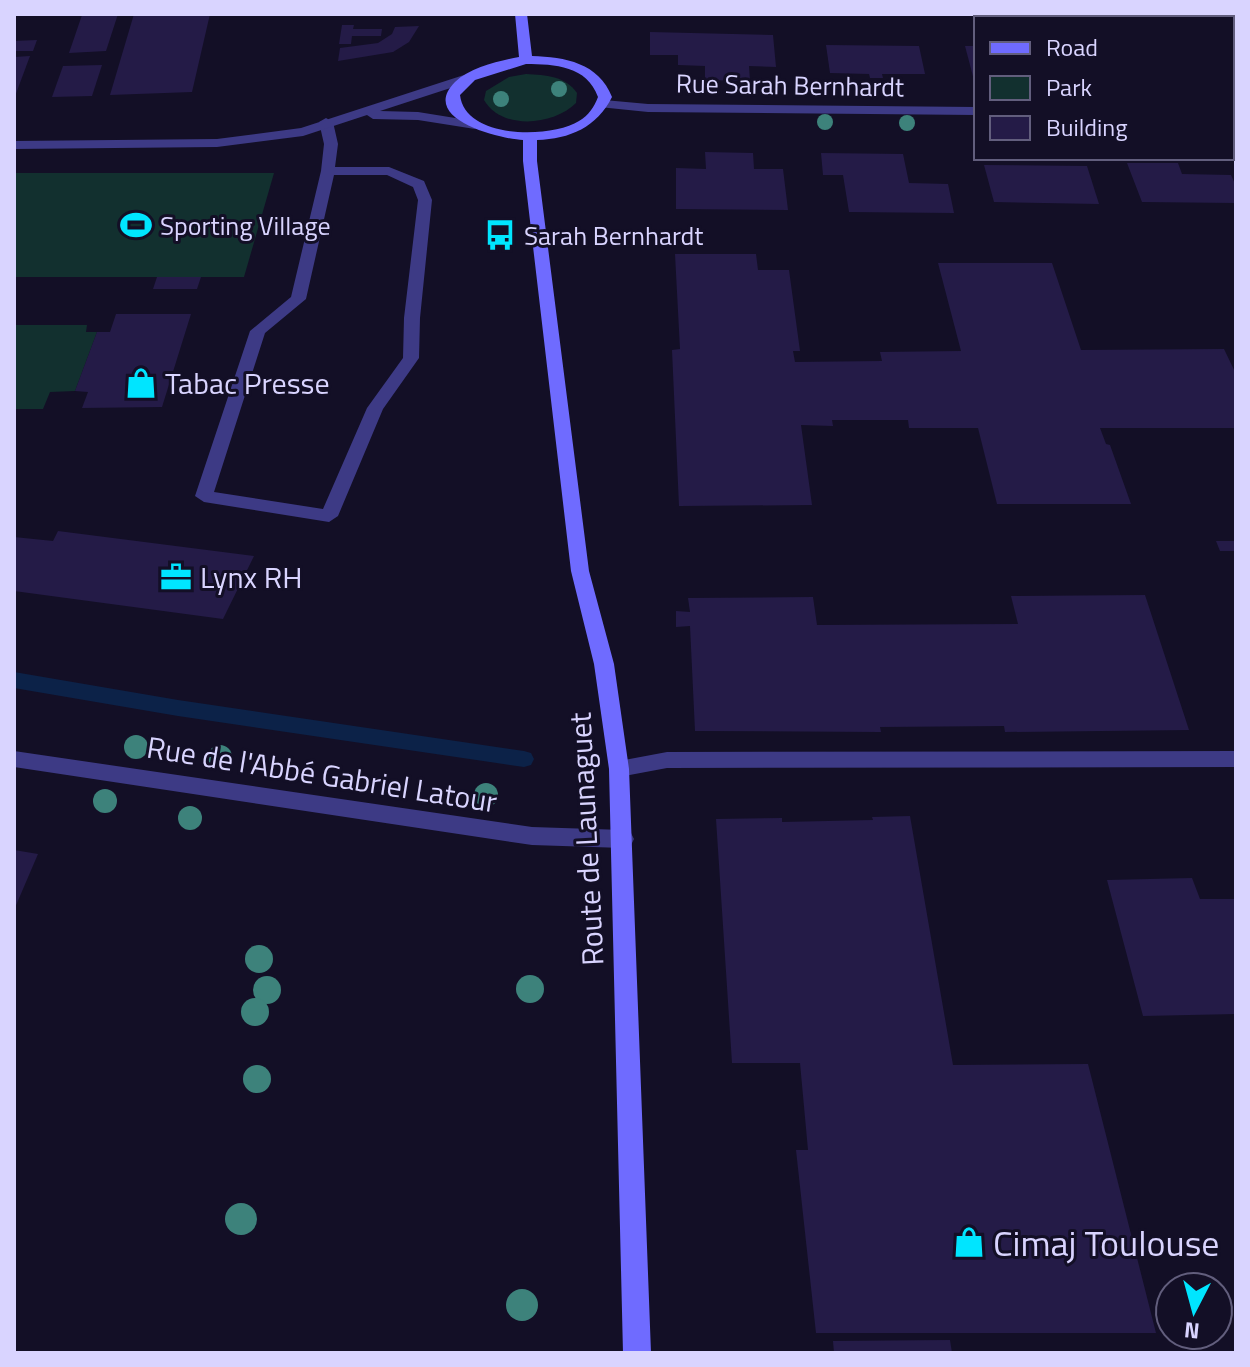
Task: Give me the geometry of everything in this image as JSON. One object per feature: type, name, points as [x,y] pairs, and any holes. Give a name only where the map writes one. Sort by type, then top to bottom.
[{"type":"main road","points":[[521,14],[526,60]]},
{"type":"main road","points":[[526,60],[553,61],[586,72],[600,83],[604,104],[595,116],[578,126],[530,136],[500,134],[466,120],[455,106],[456,92],[467,78],[499,64],[526,60]]},
{"type":"main road","name":"Route de Launaguet","points":[[530,136],[530,161],[580,571],[604,664],[619,769],[637,1353]]},
{"type":"street","points":[[14,145],[217,143],[303,132],[467,78]]},
{"type":"street","name":"Rue Sarah Bernhardt","points":[[604,104],[648,108],[974,111]]},
{"type":"street","points":[[341,117],[394,114],[475,125]]},
{"type":"street","points":[[326,122],[331,144],[328,171],[298,299],[258,331],[204,496],[329,516],[375,408],[411,358],[412,318],[425,200],[419,184],[389,171],[328,171]]},
{"type":"street","name":"Rue de l'Abbé Gabriel Latour","points":[[14,759],[532,836],[623,839]]},
{"type":"street","points":[[619,769],[667,760],[1236,759]]},
{"type":"green space","points":[[526,74],[548,76],[567,83],[577,93],[576,103],[542,120],[515,120],[492,110],[484,100],[486,91],[509,77]]},
{"type":"green space","name":"Sporting Village","points":[[14,173],[274,173],[244,277],[14,277]]},
{"type":"green space","points":[[14,325],[87,325],[86,332],[97,332],[75,391],[50,392],[43,409],[14,409]]},
{"type":"building","points":[[118,14],[106,51],[69,53],[82,15]]},
{"type":"building","points":[[134,14],[210,14],[192,92],[110,95]]},
{"type":"building","points":[[342,25],[354,25],[353,29],[382,29],[381,36],[352,36],[351,44],[339,44]]},
{"type":"building","points":[[419,26],[409,42],[393,52],[338,61],[340,48],[378,43],[392,34],[395,27]]},
{"type":"building","points":[[650,32],[773,35],[776,67],[749,66],[750,81],[705,80],[705,66],[678,65],[678,55],[650,55]]},
{"type":"building","points":[[37,40],[33,51],[14,51],[14,41]]},
{"type":"building","points":[[826,45],[919,46],[925,74],[882,74],[883,78],[870,78],[869,74],[830,73]]},
{"type":"building","points":[[965,46],[974,46],[974,80]]},
{"type":"building","points":[[30,56],[14,99],[14,57]]},
{"type":"building","points":[[102,65],[92,96],[52,97],[63,66]]},
{"type":"building","points":[[705,152],[753,153],[754,169],[783,169],[788,210],[676,209],[676,168],[706,169]]},
{"type":"building","points":[[821,153],[903,154],[909,183],[948,184],[954,213],[849,212],[843,175],[823,175]]},
{"type":"building","points":[[1127,163],[1178,163],[1182,174],[1231,175],[1236,186],[1236,203],[1142,202]]},
{"type":"building","points":[[984,165],[1087,166],[1099,204],[994,202]]},
{"type":"building","points":[[675,254],[756,254],[758,270],[789,270],[800,351],[793,351],[795,362],[882,361],[880,352],[961,351],[938,263],[1052,263],[1081,350],[1224,349],[1236,374],[1236,428],[1100,428],[1106,444],[1110,445],[1131,504],[997,504],[978,428],[909,428],[908,420],[832,420],[833,426],[801,425],[812,505],[679,506],[672,350],[680,349]]},
{"type":"building","points":[[157,277],[201,277],[197,289],[153,289]]},
{"type":"building","points":[[116,314],[191,314],[162,407],[82,408],[88,392],[75,391],[97,332],[110,332]]},
{"type":"building","points":[[58,531],[254,556],[223,619],[14,591],[14,537],[53,541]]},
{"type":"building","points":[[1216,541],[1236,541],[1236,551],[1220,551]]},
{"type":"building","points":[[1145,595],[1189,730],[1005,732],[1004,726],[880,727],[881,732],[695,731],[690,626],[676,627],[676,611],[690,612],[688,598],[813,597],[817,625],[1018,624],[1011,596]]},
{"type":"building","points":[[910,816],[953,1065],[1088,1064],[1154,1333],[816,1333],[796,1150],[808,1150],[800,1063],[732,1063],[716,819],[782,818],[782,822],[873,820],[872,817]]},
{"type":"building","points":[[14,850],[38,854],[14,910]]},
{"type":"building","points":[[1192,878],[1200,899],[1236,899],[1236,1014],[1143,1016],[1107,880]]},
{"type":"building","points":[[950,1340],[952,1353],[834,1353],[833,1341]]},
{"type":"waterway","points":[[14,680],[178,708],[524,759]]},
{"type":"place","name":"Sporting Village","points":[[136,225]]},
{"type":"place","name":"Sarah Bernhardt","points":[[500,235]]},
{"type":"place","name":"Tabac Presse","points":[[141,383]]},
{"type":"place","name":"Lynx RH","points":[[176,577]]},
{"type":"place","name":"Cimaj Toulouse","points":[[969,1242]]}]
